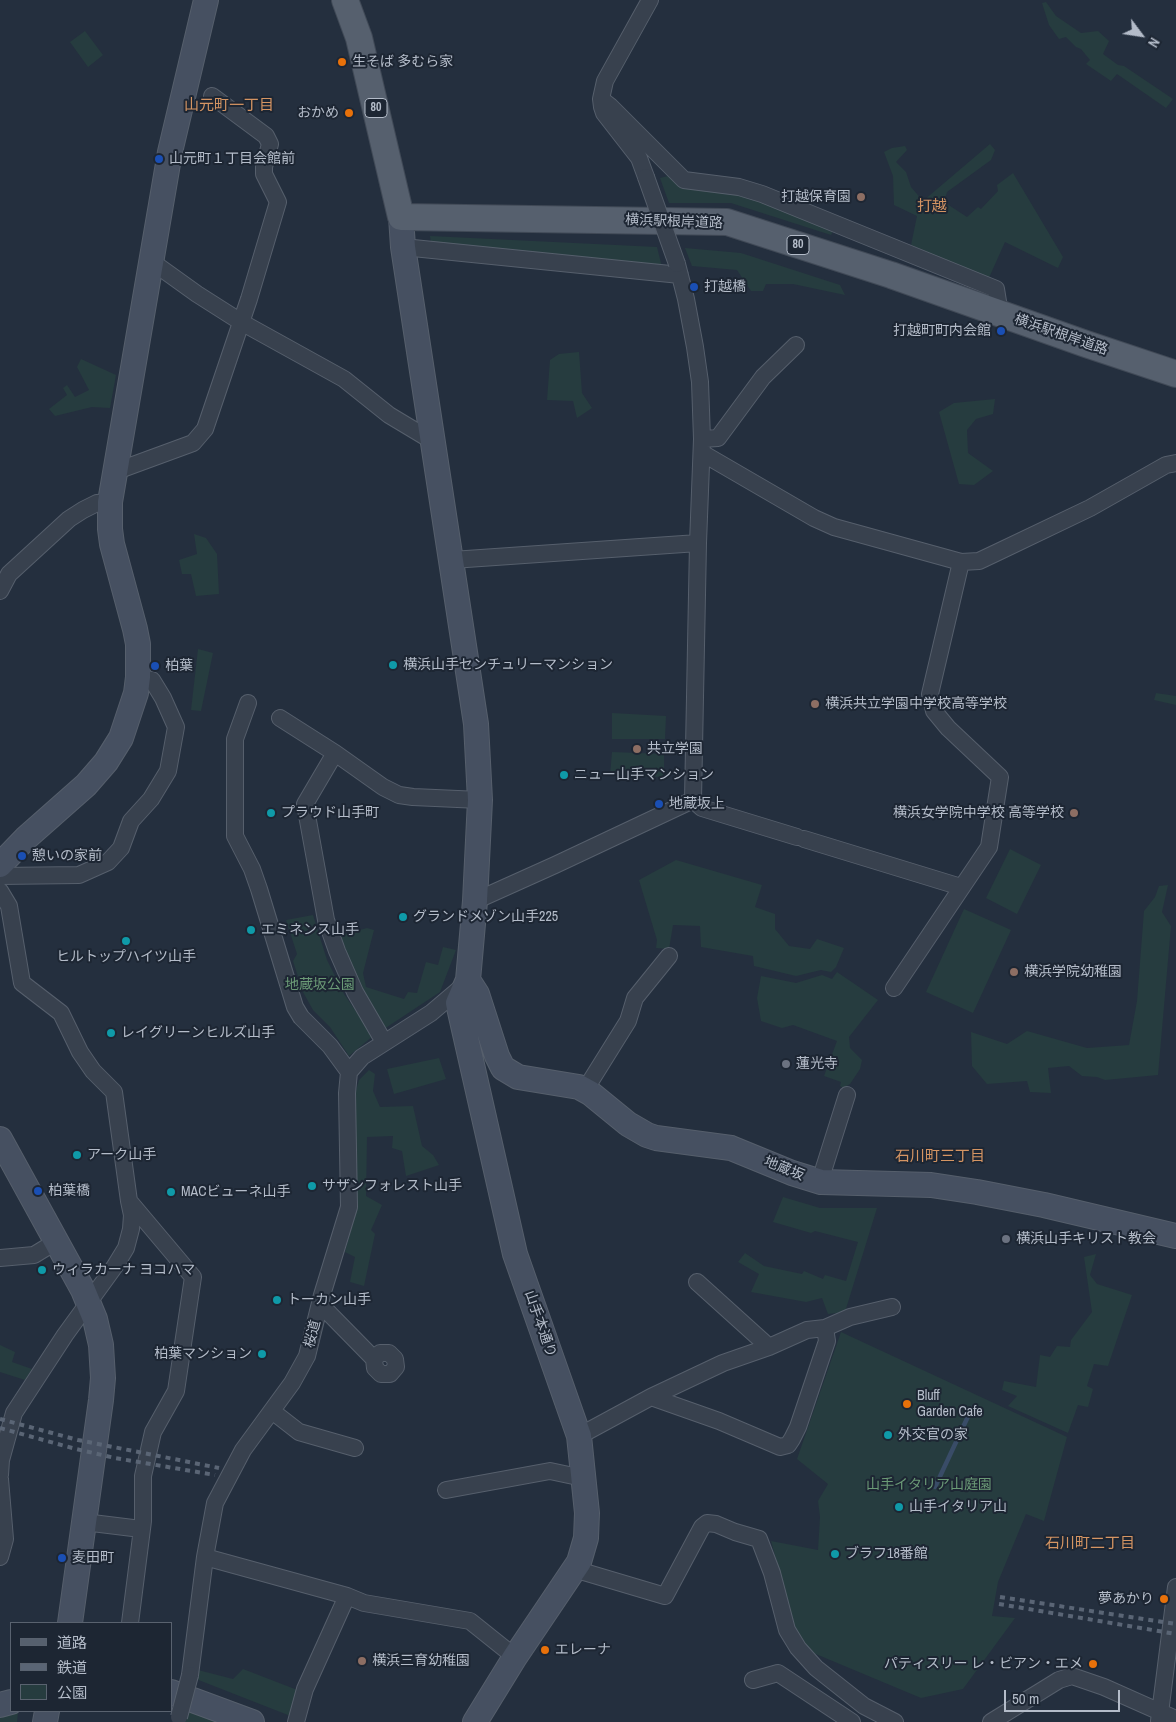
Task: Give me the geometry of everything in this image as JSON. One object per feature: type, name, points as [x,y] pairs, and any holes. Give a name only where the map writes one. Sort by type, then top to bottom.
[{"type":"main road","name":"80","points":[[345,0],[360,38],[401,217]]},
{"type":"main road","name":"横浜駅根岸道路","points":[[401,217],[727,222],[891,275],[1176,374]]},
{"type":"street","points":[[0,865],[26,838],[86,785],[106,762],[121,738],[136,693],[138,677],[137,636],[112,544],[110,502],[170,152],[206,0]]},
{"type":"street","points":[[650,0],[605,81],[601,99],[604,113],[639,158],[679,269],[694,337],[699,373],[702,446],[698,543],[693,800],[702,808],[961,886]]},
{"type":"street","points":[[114,472],[193,442],[206,429],[278,202],[264,174],[270,144],[266,136],[212,96]]},
{"type":"street","points":[[601,99],[684,180],[739,187],[762,194],[996,289],[1000,314]]},
{"type":"street","name":"山手本通り","points":[[401,217],[403,247],[476,724],[480,800],[475,901],[468,980],[458,1003],[513,1245],[579,1436],[587,1513],[584,1550],[574,1569],[515,1657],[476,1722]]},
{"type":"street","points":[[403,247],[679,269]]},
{"type":"street","points":[[151,261],[197,294],[241,322],[344,379],[389,415],[434,442]]},
{"type":"street","points":[[702,446],[718,438],[763,377],[796,345]]},
{"type":"street","points":[[702,446],[814,518],[834,527],[961,562],[979,561],[1090,508],[1166,465],[1176,463]]},
{"type":"street","points":[[0,591],[9,574],[68,520],[97,503],[110,502]]},
{"type":"street","points":[[452,560],[698,543]]},
{"type":"street","points":[[894,988],[988,847],[1000,777],[948,728],[934,711],[930,694],[961,562]]},
{"type":"street","points":[[0,876],[79,875],[108,862],[121,848],[131,821],[151,799],[168,771],[176,727],[163,698],[152,680],[138,677]]},
{"type":"street","points":[[248,703],[235,739],[235,836],[252,869],[295,1007],[301,1017],[330,1046],[349,1072],[362,1057],[431,1013],[468,980]]},
{"type":"street","points":[[280,718],[335,753],[383,787],[399,795],[480,800]]},
{"type":"street","points":[[335,753],[305,804],[326,920],[355,992],[384,1042]]},
{"type":"street","points":[[475,901],[693,800]]},
{"type":"street","points":[[0,891],[9,906],[22,983],[61,1013],[85,1058],[94,1071],[114,1092],[132,1215],[131,1229],[126,1248],[116,1266],[50,1356],[14,1413],[1,1460],[0,1475]]},
{"type":"street","points":[[585,1090],[628,1021],[635,998],[669,956]]},
{"type":"street","name":"地蔵坂","points":[[468,980],[477,994],[497,1056],[503,1068],[518,1077],[564,1084],[585,1090],[628,1124],[647,1135],[656,1138],[731,1148],[808,1179],[821,1182],[931,1185],[1044,1205],[1176,1236]]},
{"type":"street","name":"桜道","points":[[178,1719],[190,1675],[204,1557],[213,1511],[243,1450],[292,1383],[307,1356],[320,1304],[349,1207],[347,1093],[349,1072]]},
{"type":"street","points":[[824,1168],[847,1095]]},
{"type":"street","points":[[0,1139],[89,1303],[99,1332],[103,1378],[70,1622]]},
{"type":"street","points":[[129,1201],[193,1277],[176,1391],[153,1432],[143,1476],[142,1530],[130,1622]]},
{"type":"street","points":[[0,1258],[34,1255],[57,1241]]},
{"type":"street","points":[[697,1282],[768,1347]]},
{"type":"street","points":[[320,1304],[374,1360]]},
{"type":"street","points":[[579,1436],[651,1397],[723,1363],[768,1347],[807,1330],[825,1328],[850,1317],[892,1307]]},
{"type":"street","points":[[651,1397],[720,1420],[780,1447],[788,1445],[798,1427],[827,1342],[825,1328]]},
{"type":"street","points":[[272,1411],[299,1432],[355,1448]]},
{"type":"street","points":[[446,1490],[550,1471],[583,1478]]},
{"type":"street","points":[[0,1479],[5,1539],[0,1557]]},
{"type":"street","points":[[84,1522],[142,1530]]},
{"type":"street","points":[[574,1569],[665,1596],[702,1527],[707,1523],[716,1524],[759,1539],[772,1573],[787,1630],[798,1648],[816,1668],[864,1706],[895,1722]]},
{"type":"street","points":[[204,1557],[347,1596],[364,1603],[470,1621],[515,1657]]},
{"type":"street","points":[[1160,1717],[1176,1587]]},
{"type":"street","points":[[296,1722],[305,1689],[347,1596]]},
{"type":"street","points":[[753,1680],[778,1673],[852,1722]]},
{"type":"street","points":[[991,1722],[1059,1680],[1072,1676],[1104,1687],[1160,1717],[1176,1719]]},
{"type":"street","points":[[172,1692],[252,1722]]},
{"type":"green space","points":[[1046,2],[1056,16],[1081,33],[1098,31],[1109,41],[1103,54],[1173,99],[1166,108],[1117,74],[1111,81],[1086,64],[1090,60],[1081,49],[1076,47],[1066,37],[1059,39],[1049,25],[1042,3]]},
{"type":"green space","points":[[85,31],[103,55],[88,67],[70,42]]},
{"type":"green space","points":[[990,144],[995,150],[991,160],[947,192],[944,202],[967,217],[978,207],[981,209],[998,191],[997,185],[1013,173],[1063,257],[1058,268],[1005,242],[988,280],[911,245],[917,216],[894,205],[893,176],[884,152],[892,148],[905,146],[907,150],[896,162],[906,172],[911,187],[923,201]]},
{"type":"green space","points":[[668,176],[678,185],[743,193],[834,229],[831,235],[731,203],[669,203],[660,178]]},
{"type":"green space","points":[[430,236],[657,247],[662,267],[431,243]]},
{"type":"green space","points":[[685,248],[741,253],[840,285],[845,295],[793,284],[766,284],[763,291],[751,291],[737,270],[692,266]]},
{"type":"green space","points":[[579,352],[582,393],[592,408],[577,418],[573,401],[547,400],[550,360],[559,354]]},
{"type":"green space","points":[[81,359],[116,375],[110,408],[92,407],[55,416],[49,409],[67,395],[63,388],[67,385],[75,397],[89,390],[77,367]]},
{"type":"green space","points":[[995,399],[993,414],[976,419],[967,430],[968,453],[993,471],[974,485],[959,484],[939,412],[954,403]]},
{"type":"green space","points":[[194,534],[206,538],[217,554],[219,594],[196,596],[191,574],[182,574],[179,560],[197,554]]},
{"type":"green space","points":[[198,649],[213,653],[201,711],[191,710]]},
{"type":"green space","points":[[1156,693],[1176,696],[1176,705],[1154,700]]},
{"type":"green space","points":[[612,713],[666,716],[665,739],[612,739]]},
{"type":"green space","points":[[612,752],[664,754],[664,777],[610,775]]},
{"type":"green space","points":[[1010,849],[1041,865],[1017,914],[986,898]]},
{"type":"green space","points":[[676,860],[762,885],[755,907],[775,914],[775,929],[789,946],[810,949],[817,939],[844,948],[836,967],[831,972],[821,970],[796,976],[754,966],[753,956],[701,947],[700,926],[673,925],[669,949],[656,948],[657,940],[639,880]]},
{"type":"green space","points":[[1168,885],[1162,912],[1171,926],[1158,1075],[1105,1080],[1097,1077],[1082,1076],[1069,1066],[1048,1068],[1051,1093],[1030,1092],[1027,1081],[987,1084],[972,1066],[971,1032],[1007,1044],[1027,1031],[1087,1048],[1129,1045],[1137,1001],[1144,911],[1155,897],[1159,886]]},
{"type":"green space","points":[[964,909],[1011,930],[973,1013],[926,992]]},
{"type":"green space","name":"地蔵坂公園","points":[[313,915],[327,960],[344,994],[373,1036],[349,1056],[330,1027],[313,1010],[303,992],[293,961],[297,954],[286,920]]},
{"type":"green space","points":[[367,928],[374,930],[363,973],[366,987],[404,999],[408,992],[417,993],[426,962],[438,965],[443,947],[456,950],[440,992],[384,1029],[358,990],[338,936]]},
{"type":"green space","points":[[837,972],[878,1000],[849,1037],[850,1048],[862,1060],[860,1069],[850,1084],[843,1088],[840,1086],[841,1082],[824,1076],[837,1041],[793,1025],[782,1028],[761,1021],[757,998],[761,976],[796,983],[822,975],[832,979]]},
{"type":"green space","points":[[439,1058],[446,1079],[394,1094],[387,1069]]},
{"type":"green space","points":[[369,1070],[375,1074],[373,1091],[380,1107],[413,1106],[422,1146],[433,1155],[439,1165],[406,1176],[402,1151],[392,1148],[393,1136],[367,1137],[366,1196],[382,1205],[371,1230],[375,1234],[364,1286],[350,1282],[355,1257],[345,1252],[357,1208],[354,1098],[359,1080]]},
{"type":"green space","points":[[783,1197],[820,1208],[877,1208],[845,1312],[828,1314],[822,1298],[806,1302],[751,1292],[759,1274],[738,1262],[745,1253],[764,1266],[802,1274],[804,1271],[823,1279],[825,1275],[846,1281],[858,1242],[815,1231],[811,1233],[773,1222]]},
{"type":"green space","points":[[1096,1254],[1090,1275],[1097,1284],[1132,1295],[1108,1366],[1094,1364],[1087,1386],[1093,1389],[1088,1407],[1078,1405],[1068,1433],[1008,1406],[1017,1396],[1002,1390],[1004,1381],[1036,1387],[1040,1355],[1050,1357],[1057,1346],[1070,1347],[1071,1340],[1092,1312],[1084,1257]]},
{"type":"green space","name":"山手イタリア山庭園","points":[[841,1332],[1067,1437],[1044,1521],[1026,1514],[998,1582],[992,1616],[1015,1618],[963,1689],[921,1698],[811,1652],[795,1627],[771,1541],[818,1550],[820,1517],[818,1501],[828,1484],[797,1459]]},
{"type":"green space","points":[[0,1345],[15,1352],[12,1362],[32,1369],[25,1380],[0,1372]]},
{"type":"green space","points":[[243,1669],[300,1691],[293,1717],[196,1679],[198,1670],[233,1679]]},
{"type":"green space","points":[[187,1709],[222,1722],[183,1722]]},
{"type":"green space","points":[[18,1712],[17,1722],[0,1722],[0,1716]]},
{"type":"waterway","points":[[935,1487],[972,1408]]},
{"type":"railway","points":[[0,1419],[78,1440],[219,1468]]},
{"type":"railway","points":[[0,1428],[115,1458],[215,1475]]},
{"type":"railway","points":[[1000,1597],[1176,1624]]},
{"type":"railway","points":[[999,1604],[1176,1634]]},
{"type":"place","name":"生そば 多むら家","points":[[342,62]]},
{"type":"place","name":"おかめ","points":[[349,113]]},
{"type":"place","name":"山元町１丁目会館前","points":[[159,159]]},
{"type":"place","name":"打越保育園","points":[[861,197]]},
{"type":"place","name":"打越橋","points":[[694,287]]},
{"type":"place","name":"打越町町内会館","points":[[1001,331]]},
{"type":"place","name":"横浜山手センチュリーマンション","points":[[393,665]]},
{"type":"place","name":"柏葉","points":[[155,666]]},
{"type":"place","name":"横浜共立学園中学校高等学校","points":[[815,704]]},
{"type":"place","name":"共立学園","points":[[637,749]]},
{"type":"place","name":"ニュー山手マンション","points":[[564,775]]},
{"type":"place","name":"地蔵坂上","points":[[659,804]]},
{"type":"place","name":"プラウド山手町","points":[[271,813]]},
{"type":"place","name":"横浜女学院中学校 高等学校","points":[[1074,813]]},
{"type":"place","name":"憩いの家前","points":[[22,856]]},
{"type":"place","name":"グランドメゾン山手225","points":[[403,917]]},
{"type":"place","name":"エミネンス山手","points":[[251,930]]},
{"type":"place","name":"ヒルトップハイツ山手","points":[[126,941]]},
{"type":"place","name":"横浜学院幼稚園","points":[[1014,972]]},
{"type":"place","name":"レイグリーンヒルズ山手","points":[[111,1033]]},
{"type":"place","name":"蓮光寺","points":[[786,1064]]},
{"type":"place","name":"アーク山手","points":[[77,1155]]},
{"type":"place","name":"サザンフォレスト山手","points":[[312,1186]]},
{"type":"place","name":"柏葉橋","points":[[38,1191]]},
{"type":"place","name":"MACビューネ山手","points":[[171,1192]]},
{"type":"place","name":"横浜山手キリスト教会","points":[[1006,1239]]},
{"type":"place","name":"ウィラカーナ ヨコハマ","points":[[42,1270]]},
{"type":"place","name":"トーカン山手","points":[[277,1300]]},
{"type":"place","name":"柏葉マンション","points":[[262,1354]]},
{"type":"place","name":"Bluff Garden Cafe","points":[[907,1404]]},
{"type":"place","name":"外交官の家","points":[[888,1435]]},
{"type":"place","name":"山手イタリア山","points":[[899,1507]]},
{"type":"place","name":"ブラフ18番館","points":[[835,1554]]},
{"type":"place","name":"麦田町","points":[[62,1558]]},
{"type":"place","name":"夢あかり","points":[[1164,1599]]},
{"type":"place","name":"エレーナ","points":[[545,1650]]},
{"type":"place","name":"横浜三育幼稚園","points":[[362,1661]]},
{"type":"place","name":"パティスリー レ・ビアン・エメ","points":[[1093,1664]]},
{"type":"district","name":"山元町一丁目","points":[[229,106]]},
{"type":"district","name":"打越","points":[[932,207]]},
{"type":"district","name":"石川町三丁目","points":[[940,1157]]},
{"type":"district","name":"石川町二丁目","points":[[1090,1544]]}]
